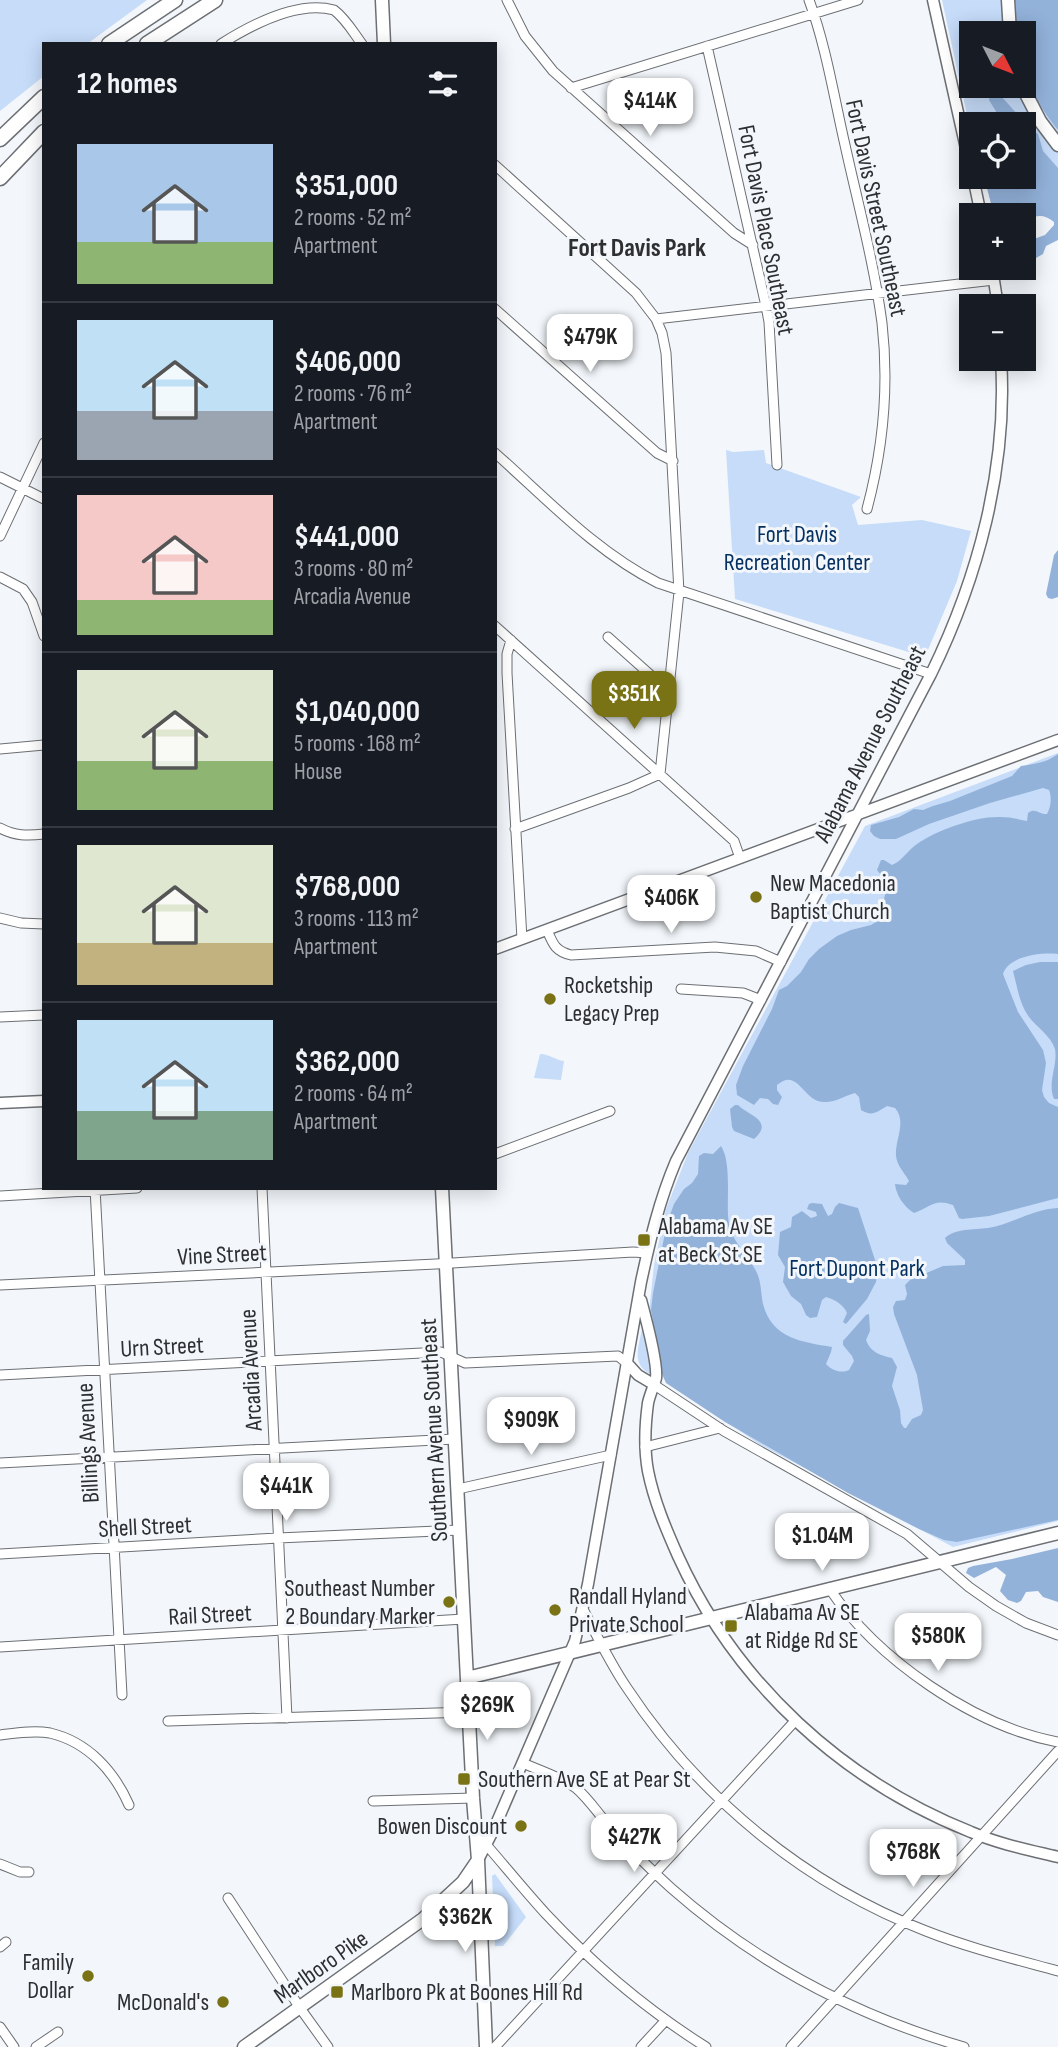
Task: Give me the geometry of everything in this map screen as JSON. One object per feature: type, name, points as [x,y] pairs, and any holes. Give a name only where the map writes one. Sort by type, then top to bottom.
[{"type":"highway","points":[[112,42],[175,0]]},
{"type":"highway","points":[[145,19],[152,40],[215,0]]},
{"type":"highway","points":[[0,139],[42,99]]},
{"type":"highway","points":[[0,178],[42,134]]},
{"type":"main road","points":[[382,0],[384,42]]},
{"type":"main road","points":[[1008,0],[1009,21]]},
{"type":"main road","points":[[1029,98],[1040,121],[1058,145]]},
{"type":"main road","name":"Southern Avenue Southeast","points":[[442,1190],[486,2047]]},
{"type":"main road","points":[[467,1678],[1058,1533]]},
{"type":"main road","name":"Marlboro Pike","points":[[244,2047],[423,1919],[463,1882],[478,1860]]},
{"type":"street","points":[[507,0],[519,25],[545,63],[734,233],[753,245]]},
{"type":"street","name":"Fort Davis Street Southeast","points":[[809,0],[877,293],[883,340],[884,407],[878,457],[867,509]]},
{"type":"street","points":[[571,88],[858,0]]},
{"type":"street","points":[[933,0],[959,117]]},
{"type":"street","points":[[224,42],[264,15],[293,2],[304,1],[332,8],[361,42]]},
{"type":"street","name":"Fort Davis Place Southeast","points":[[707,46],[766,306],[777,465]]},
{"type":"street","points":[[497,167],[636,293],[656,319],[662,333],[668,365],[679,592],[660,774]]},
{"type":"street","points":[[656,319],[994,280],[996,294]]},
{"type":"street","points":[[497,311],[657,453],[673,461]]},
{"type":"street","name":"Alabama Avenue Southeast","points":[[478,1860],[571,1652],[583,1609],[639,1294],[659,1205],[676,1161],[931,674],[951,630],[967,587],[993,483],[1000,425],[1001,371]]},
{"type":"street","points":[[0,536],[42,447]]},
{"type":"street","points":[[497,455],[605,551],[647,578],[679,592],[931,674]]},
{"type":"street","points":[[0,477],[42,498]]},
{"type":"street","points":[[0,577],[23,589],[32,602],[42,630]]},
{"type":"street","points":[[497,628],[734,842],[740,858]]},
{"type":"street","points":[[608,637],[656,679],[670,685]]},
{"type":"street","points":[[511,640],[507,654],[507,673],[522,939]]},
{"type":"street","points":[[497,948],[1058,740]]},
{"type":"street","points":[[0,749],[42,745]]},
{"type":"street","points":[[516,829],[660,774]]},
{"type":"street","points":[[0,828],[23,836],[42,834]]},
{"type":"street","points":[[0,918],[42,924]]},
{"type":"street","points":[[547,930],[560,952],[570,955],[715,947],[756,951],[780,961]]},
{"type":"street","points":[[681,989],[743,993],[761,1000]]},
{"type":"street","points":[[0,1017],[42,1015]]},
{"type":"street","points":[[0,1103],[42,1101]]},
{"type":"street","points":[[497,1153],[610,1111]]},
{"type":"street","points":[[0,1196],[81,1190]]},
{"type":"street","name":"Billings Avenue","points":[[95,1190],[122,1695]]},
{"type":"street","name":"Arcadia Avenue","points":[[262,1190],[287,1718]]},
{"type":"street","name":"Vine Street","points":[[0,1286],[446,1264],[636,1251],[647,1254]]},
{"type":"street","points":[[639,1294],[648,1325],[656,1371],[648,1403],[645,1447],[649,1474],[666,1526],[686,1573],[711,1617],[751,1672],[795,1721],[837,1757],[880,1786],[927,1812],[981,1836],[1058,1857]]},
{"type":"street","name":"Urn Street","points":[[0,1374],[441,1352],[466,1363],[618,1356],[628,1364]]},
{"type":"street","points":[[628,1364],[638,1375],[720,1428],[918,1541],[969,1587],[996,1606],[1026,1623],[1058,1635]]},
{"type":"street","points":[[645,1447],[720,1428]]},
{"type":"street","points":[[0,1463],[455,1438]]},
{"type":"street","points":[[458,1489],[611,1455]]},
{"type":"street","name":"Shell Street","points":[[0,1554],[460,1530]]},
{"type":"street","points":[[829,1588],[867,1635],[919,1678],[987,1717],[1031,1735],[1058,1742]]},
{"type":"street","points":[[583,1609],[624,1685],[656,1729],[721,1801],[762,1836],[806,1868],[852,1896],[904,1922],[968,1946],[1058,1971]]},
{"type":"street","name":"Rail Street","points":[[0,1647],[464,1619]]},
{"type":"street","points":[[168,1721],[469,1712]]},
{"type":"street","points":[[495,2047],[795,1721]]},
{"type":"street","points":[[0,1735],[48,1733],[76,1742],[108,1770],[123,1790],[129,1805]]},
{"type":"street","points":[[791,2047],[1058,1751]]},
{"type":"street","points":[[523,1763],[577,1789],[623,1842],[698,1911],[783,1970],[835,1998],[904,2028],[964,2047]]},
{"type":"street","points":[[373,1801],[473,1798]]},
{"type":"street","points":[[477,1834],[533,1900],[583,1951],[666,2020],[706,2047]]},
{"type":"street","points":[[0,1864],[20,1872],[29,1872]]},
{"type":"street","points":[[228,1898],[328,2047]]},
{"type":"street","points":[[641,2047],[666,2020]]},
{"type":"street","points":[[0,2027],[14,2047]]},
{"type":"street","points":[[36,2047],[58,2032]]},
{"type":"green space","points":[[0,0],[147,0],[90,42],[42,42],[42,78],[0,111]]},
{"type":"green space","points":[[942,0],[1058,0],[1058,222],[1036,209],[1036,203],[1025,203],[1002,189],[1036,189],[1036,112],[966,112],[963,98],[1036,98],[1036,21],[959,21],[959,78]]},
{"type":"green space","points":[[1015,0],[1058,0],[1058,130],[1036,97],[1036,21],[1016,21]]},
{"type":"green space","points":[[1003,98],[1015,112],[996,112],[989,100]]},
{"type":"green space","points":[[1036,132],[1043,151],[1058,168],[1058,240],[1046,246],[1043,254],[1036,258],[1036,238],[1045,235],[1054,222],[1036,217],[1036,203],[991,203],[987,189],[1036,189]]},
{"type":"green space","name":"Fort Davis Recreation Center","points":[[726,450],[764,450],[766,463],[861,497],[852,505],[858,525],[922,520],[971,531],[957,581],[925,657],[735,599]]},
{"type":"green space","points":[[1058,550],[1058,597],[1052,599],[1046,594],[1054,555]]},
{"type":"green space","name":"Fort Dupont Park","points":[[1058,753],[1058,1521],[953,1547],[759,1444],[666,1380],[649,1312],[654,1265],[666,1209],[688,1153],[865,826]]},
{"type":"green space","points":[[1058,754],[1058,954],[1018,959],[1006,968],[1003,974],[1018,1012],[1043,1050],[1046,1063],[1042,1090],[1044,1097],[1058,1107],[1058,1198],[989,1216],[962,1219],[953,1205],[947,1203],[937,1203],[914,1213],[904,1204],[895,1184],[906,1185],[909,1181],[897,1160],[900,1119],[895,1108],[887,1106],[874,1113],[865,1112],[861,1110],[859,1097],[855,1093],[823,1102],[810,1096],[790,1080],[784,1080],[777,1085],[782,1097],[778,1105],[760,1098],[754,1105],[737,1095],[736,1085],[779,990],[801,972],[819,949],[837,936],[876,922],[888,884],[877,870],[881,860],[892,865],[925,839],[968,821],[1000,817],[1027,821],[1031,811],[1047,814],[1051,796],[1049,790],[1043,788],[929,824],[896,839],[880,839],[874,836],[870,831],[871,825],[899,817],[914,809],[923,810],[950,801],[1012,776],[1021,766],[1035,764]]},
{"type":"green space","points":[[1040,962],[1058,962],[1058,1099],[1054,1099],[1052,1093],[1055,1049],[1050,1039],[1024,1009],[1013,971]]},
{"type":"green space","points":[[540,1054],[564,1061],[561,1080],[534,1078]]},
{"type":"green space","points":[[735,1105],[761,1123],[760,1133],[754,1139],[734,1131],[730,1109]]},
{"type":"green space","points":[[721,1146],[727,1169],[729,1224],[735,1239],[757,1273],[767,1316],[781,1332],[790,1337],[832,1347],[826,1364],[833,1370],[843,1372],[849,1370],[854,1361],[843,1341],[869,1314],[870,1331],[866,1340],[870,1348],[892,1358],[897,1367],[892,1386],[904,1428],[912,1419],[921,1415],[923,1410],[917,1375],[894,1314],[896,1301],[905,1300],[905,1285],[910,1280],[943,1266],[965,1265],[965,1260],[947,1243],[945,1238],[949,1235],[997,1226],[1040,1211],[1058,1208],[1058,1520],[957,1542],[944,1540],[848,1493],[725,1422],[666,1383],[662,1374],[651,1310],[667,1223],[674,1204],[698,1174],[699,1156],[704,1153],[713,1154]]},
{"type":"green space","points":[[812,1203],[822,1204],[828,1216],[839,1203],[858,1208],[878,1269],[876,1282],[867,1299],[846,1324],[843,1322],[847,1313],[844,1307],[826,1297],[822,1300],[817,1317],[810,1318],[783,1282],[785,1267],[778,1255],[780,1232],[791,1227],[792,1217],[802,1211],[811,1218],[817,1216],[816,1212],[807,1209]]},
{"type":"green space","points":[[642,1328],[652,1375],[645,1371],[638,1361]]},
{"type":"green space","points":[[1058,1548],[1058,1602],[1043,1597],[1038,1591],[1026,1592],[1017,1603],[1008,1600],[1000,1591],[1006,1575],[996,1567],[974,1578],[966,1573],[968,1568],[973,1566]]},
{"type":"green space","points":[[495,1874],[526,1917],[503,1946],[495,1946],[492,1876]]},
{"type":"place","name":"New Macedonia Baptist Church","points":[[756,897]]},
{"type":"place","name":"Rocketship Legacy Prep","points":[[550,999]]},
{"type":"place","name":"Alabama Av SE at Beck St SE","points":[[644,1240]]},
{"type":"place","name":"Southeast Number 2 Boundary Marker","points":[[449,1602]]},
{"type":"place","name":"Randall Hyland Private School","points":[[555,1610]]},
{"type":"place","name":"Alabama Av SE at Ridge Rd SE","points":[[731,1626]]},
{"type":"place","name":"Southern Ave SE at Pear St","points":[[464,1779]]},
{"type":"place","name":"Bowen Discount","points":[[521,1826]]},
{"type":"place","name":"Family Dollar","points":[[88,1976]]},
{"type":"place","name":"Marlboro Pk at Boones Hill Rd","points":[[337,1992]]},
{"type":"place","name":"McDonald's","points":[[223,2002]]},
{"type":"district","name":"Fort Davis Park","points":[[637,248]]}]
